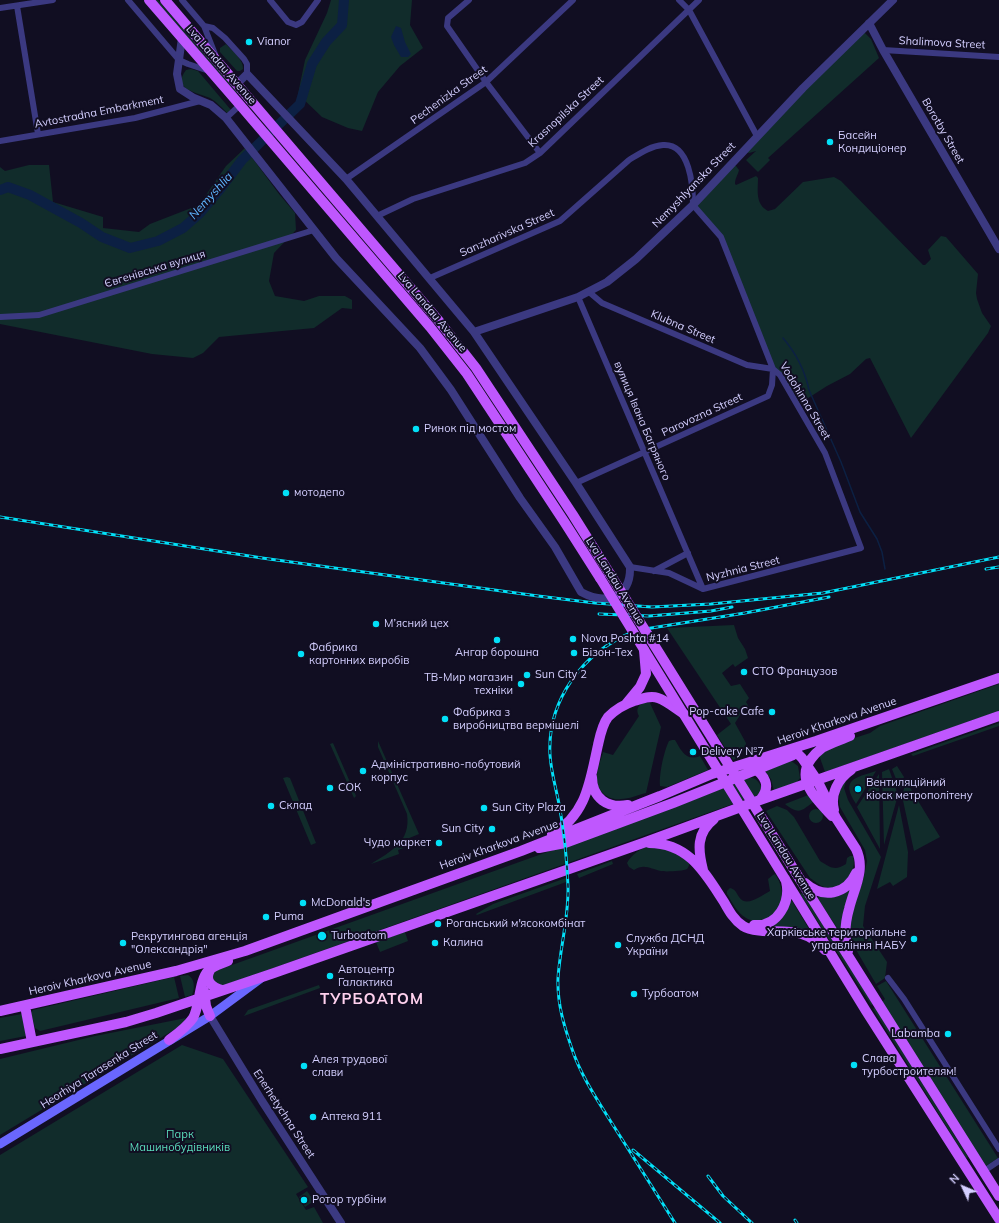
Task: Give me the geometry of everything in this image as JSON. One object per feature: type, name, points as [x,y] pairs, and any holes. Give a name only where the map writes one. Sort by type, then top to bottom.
[{"type":"main road","name":"Lva Landau Avenue","points":[[148,0],[211,71],[430,327],[467,374],[565,523],[866,1011],[999,1219]]},
{"type":"main road","name":"Lva Landau Avenue","points":[[165,0],[439,321],[476,368],[574,515],[802,883],[999,1196]]},
{"type":"main road","points":[[240,105],[248,97]]},
{"type":"main road","points":[[626,704],[640,687],[646,674],[644,650]]},
{"type":"main road","name":"Heroiv Kharkova Avenue","points":[[874,721],[999,678]]},
{"type":"main road","points":[[521,851],[559,830],[572,819],[583,802],[604,725],[612,713],[626,704],[647,698],[656,698],[662,700],[684,714]]},
{"type":"main road","points":[[0,1049],[134,1020],[643,843],[999,716]]},
{"type":"main road","points":[[521,851],[565,843],[673,803],[745,774],[759,773],[787,753],[856,730],[874,721]]},
{"type":"main road","points":[[807,767],[815,754],[822,748],[859,732],[874,721]]},
{"type":"main road","points":[[787,753],[807,767],[813,782],[856,849],[860,862],[859,875],[849,909],[845,930],[847,948],[854,964]]},
{"type":"main road","name":"Heroiv Kharkova Avenue","points":[[0,1011],[176,971],[245,951],[521,851],[712,774],[738,765],[787,753]]},
{"type":"main road","points":[[738,765],[749,765],[766,781],[766,793],[760,800]]},
{"type":"main road","points":[[839,822],[833,802],[836,787],[843,776],[860,765]]},
{"type":"main road","points":[[592,771],[592,784],[595,792],[601,800],[612,806],[624,806],[660,796]]},
{"type":"main road","points":[[703,870],[699,853],[700,840],[705,827],[718,816]]},
{"type":"main road","points":[[643,843],[657,843],[674,848],[688,856],[703,870],[732,914],[743,926],[751,929],[794,932],[807,935],[822,947],[842,972]]},
{"type":"main road","points":[[796,873],[812,888],[820,892],[831,893],[843,889],[850,883],[860,862]]},
{"type":"main road","points":[[732,914],[740,920],[755,925],[766,924],[773,921],[781,913],[786,902],[787,888],[785,879]]},
{"type":"main road","points":[[792,889],[802,883]]},
{"type":"main road","points":[[210,1016],[202,997],[202,983],[205,975],[210,970],[245,951]]},
{"type":"main road","points":[[210,970],[208,976],[210,984],[215,988],[222,990]]},
{"type":"main road","name":"Heorhiya Tarasenka Street","points":[[0,1144],[210,1016],[264,976]]},
{"type":"main road","points":[[169,1040],[191,1021],[202,997]]},
{"type":"main road","points":[[25,1006],[32,1042]]},
{"type":"main road","points":[[973,1178],[984,1171]]},
{"type":"street","points":[[0,8],[53,0]]},
{"type":"street","points":[[128,0],[179,60],[211,71]]},
{"type":"street","points":[[182,0],[204,26],[218,62]]},
{"type":"street","points":[[270,0],[288,22],[293,25],[302,22],[318,0]]},
{"type":"street","points":[[469,0],[448,18],[447,26],[486,82],[540,153]]},
{"type":"street","name":"Pechenizka Street","points":[[346,179],[486,82],[573,0]]},
{"type":"street","points":[[679,0],[689,10],[757,136]]},
{"type":"street","name":"Krasnopilska Street","points":[[377,216],[413,199],[525,163],[540,153],[699,0]]},
{"type":"street","name":"Nemyshlyanska Street","points":[[474,332],[578,297],[607,282],[636,259],[693,205],[803,88],[893,0]]},
{"type":"street","points":[[17,6],[38,134]]},
{"type":"street","name":"Borotby Street","points":[[870,23],[883,50],[999,249]]},
{"type":"street","points":[[182,38],[177,74],[180,89],[211,104],[226,118],[336,258],[420,348],[452,390],[520,498],[555,547],[581,592],[599,599],[617,595],[626,587],[630,576],[630,567],[576,483],[474,332],[346,179],[248,74],[247,64],[244,59],[225,38],[213,28],[204,26]]},
{"type":"street","name":"Shalimova Street","points":[[883,50],[999,56]]},
{"type":"street","points":[[237,84],[248,74]]},
{"type":"street","name":"Avtostradna Embarkment","points":[[0,141],[135,118],[201,100]]},
{"type":"street","points":[[226,118],[240,105]]},
{"type":"street","name":"Sanzharivska Street","points":[[430,278],[560,221],[629,160],[651,148],[663,145],[671,146],[682,154],[693,186],[693,205]]},
{"type":"street","name":"Vodohinna Street","points":[[693,205],[721,238],[773,370],[780,375],[825,453],[861,548]]},
{"type":"street","name":"Євгенівська вулиця","points":[[0,317],[39,315],[314,230]]},
{"type":"street","name":"Klubna Street","points":[[589,292],[602,303],[747,365],[773,370]]},
{"type":"street","name":"вулиця Івана Багряного","points":[[578,297],[703,589]]},
{"type":"street","name":"Parovozna Street","points":[[576,483],[768,396],[772,385],[773,370]]},
{"type":"street","name":"Nyzhnia Street","points":[[630,567],[669,573],[703,589],[861,548]]},
{"type":"street","points":[[654,571],[688,553]]},
{"type":"street","points":[[888,978],[904,999],[999,1149]]},
{"type":"street","name":"Enerhetychna Street","points":[[210,1016],[262,1101],[341,1223]]},
{"type":"street","points":[[984,1171],[999,1161]]},
{"type":"green space","points":[[155,0],[158,0],[235,90],[237,95]]},
{"type":"green space","points":[[331,0],[412,0],[410,25],[423,48],[400,66],[378,92],[362,131],[348,128],[322,117],[298,94],[305,60],[327,13]]},
{"type":"green space","points":[[862,30],[871,39],[879,58],[768,158],[770,160],[758,172],[746,160],[756,151],[749,153],[746,152]]},
{"type":"green space","points":[[226,44],[242,62],[243,69],[240,71],[237,71],[220,52],[220,48]]},
{"type":"green space","points":[[191,69],[198,71],[231,110],[227,113],[210,98],[193,92],[184,86],[182,77],[186,70]]},
{"type":"green space","points":[[245,148],[295,213],[296,230],[274,253],[269,281],[275,296],[304,301],[319,296],[345,296],[352,300],[352,309],[342,308],[314,328],[219,337],[203,353],[193,358],[152,354],[0,324],[0,167],[5,171],[29,165],[49,165],[53,202],[103,217],[103,228],[139,232],[150,224],[199,205],[226,166]]},
{"type":"green space","points":[[730,165],[736,166],[739,170],[735,180],[736,185],[756,176],[758,178],[759,201],[768,211],[775,209],[803,182],[834,177],[841,181],[923,265],[931,259],[928,250],[941,236],[946,237],[978,274],[976,293],[977,299],[982,313],[991,326],[988,333],[911,438],[870,358],[866,359],[850,374],[827,386],[802,402],[780,375],[773,369],[721,237],[693,205]]},
{"type":"green space","points":[[734,625],[738,638],[745,649],[748,658],[735,667],[733,664],[722,673],[731,686],[740,684],[749,698],[746,702],[749,707],[745,710],[744,708],[740,710],[742,712],[735,723],[746,743],[745,749],[742,753],[733,760],[717,735],[731,724],[667,628]]},
{"type":"green space","points":[[999,684],[999,711],[825,772],[819,755],[842,742],[870,733],[880,726]]},
{"type":"green space","points":[[643,703],[650,703],[661,727],[646,793],[627,798],[617,799],[608,797],[599,788],[597,777],[603,752],[613,755],[639,716],[638,709]]},
{"type":"green space","points":[[999,723],[999,726],[913,756],[911,754]]},
{"type":"green space","points":[[675,740],[684,754],[691,757],[700,756],[708,770],[667,787],[660,786],[660,775],[664,756],[669,741]]},
{"type":"green space","points":[[378,741],[419,834],[407,839],[409,846],[398,850],[399,854],[371,864],[386,855],[398,845],[406,832],[407,824],[407,814],[378,747]]},
{"type":"green space","points":[[333,743],[356,796],[354,798],[330,744]]},
{"type":"green space","points":[[790,760],[798,766],[800,778],[797,782],[774,791],[771,779],[764,770]]},
{"type":"green space","points":[[897,766],[904,777],[900,789],[892,769]]},
{"type":"green space","points":[[889,769],[898,795],[884,845],[882,772]]},
{"type":"green space","points":[[876,771],[856,804],[851,796],[849,789],[850,784],[856,778]]},
{"type":"green space","points":[[879,774],[880,849],[857,807]]},
{"type":"green space","points":[[283,778],[290,778],[316,843],[311,845]]},
{"type":"green space","points":[[746,778],[752,778],[759,783],[762,788],[758,795],[223,986],[214,985],[212,973],[218,970],[564,846]]},
{"type":"green space","points":[[846,781],[844,788],[848,800],[881,857],[865,906],[863,926],[887,962],[885,978],[876,984],[855,948],[850,934],[851,916],[864,876],[867,861],[865,850],[840,807],[839,798],[842,783]]},
{"type":"green space","points":[[906,781],[940,837],[914,851],[902,796]]},
{"type":"green space","points":[[811,794],[816,800],[804,809],[798,811],[794,810],[785,804]]},
{"type":"green space","points":[[899,805],[908,852],[907,877],[893,886],[890,882],[877,889]]},
{"type":"green space","points":[[777,806],[787,810],[794,817],[820,861],[830,867],[836,868],[846,864],[847,858],[853,856],[854,861],[852,872],[845,882],[836,887],[827,888],[810,878],[766,811]]},
{"type":"green space","points":[[816,809],[821,811],[823,816],[821,821],[816,823],[811,821],[809,816],[811,811]]},
{"type":"green space","points":[[649,846],[674,851],[690,863],[688,868],[682,870],[661,871],[648,867],[641,867],[634,870],[629,867],[627,863],[631,857],[639,850]]},
{"type":"green space","points":[[612,861],[613,864],[579,878],[577,874]]},
{"type":"green space","points":[[775,874],[781,888],[782,902],[775,914],[769,918],[755,921],[743,916],[733,904],[727,894],[727,891],[730,888],[733,889],[742,900],[754,900],[770,891],[768,879]]},
{"type":"green space","points":[[566,878],[566,882],[477,915],[476,914],[493,904]]},
{"type":"green space","points":[[848,890],[850,892],[841,930],[839,931],[818,899],[819,896]]},
{"type":"green space","points":[[803,893],[873,1004],[871,1005],[800,894]]},
{"type":"green space","points":[[790,900],[792,901],[812,934],[773,926]]},
{"type":"green space","points":[[405,932],[408,941],[380,952],[376,942]]},
{"type":"green space","points":[[188,975],[193,981],[194,989],[192,995],[185,997],[180,976]]},
{"type":"green space","points":[[174,977],[179,998],[40,1031],[35,1028],[31,1013],[33,1010]]},
{"type":"green space","points":[[886,981],[998,1158],[984,1167],[882,1002],[885,999],[877,986]]},
{"type":"green space","points":[[319,985],[320,988],[244,1016],[248,1010]]},
{"type":"green space","points":[[875,1007],[968,1157],[966,1158],[873,1009]]},
{"type":"green space","points":[[22,1014],[26,1036],[0,1041],[0,1018]]},
{"type":"green space","points":[[186,1018],[182,1025],[0,1135],[0,1059],[95,1036]]},
{"type":"green space","name":"Парк Машинобудівників","points":[[182,1045],[223,1059],[308,1187],[296,1194],[306,1210],[314,1207],[323,1223],[0,1223],[0,1155]]},
{"type":"green space","points":[[307,1191],[314,1201],[305,1207],[299,1197]]},
{"type":"water","points":[[396,26],[401,28],[405,42],[411,54],[408,57],[401,57],[394,45],[391,37]]},
{"type":"waterway","name":"Nemyshlia","points":[[0,190],[8,187],[30,195],[81,223],[102,237],[130,248],[158,241],[183,228],[199,214],[242,160],[300,104],[312,64],[326,42],[342,25],[344,0]]},
{"type":"waterway","points":[[783,338],[792,349],[802,369],[809,390],[841,462],[860,512],[877,539],[882,552],[885,569]]},
{"type":"railway","points":[[0,517],[262,558],[538,596],[595,603],[652,607],[711,604],[823,593],[999,557]]},
{"type":"railway","points":[[986,569],[999,567]]},
{"type":"railway","points":[[645,629],[745,613],[829,597]]},
{"type":"railway","points":[[599,614],[649,616],[711,611],[732,607]]},
{"type":"railway","points":[[633,632],[615,641],[584,665],[572,680],[562,697],[555,715],[551,735],[550,755],[552,774],[562,824],[568,886],[567,909],[559,966],[558,987],[564,1023],[580,1069],[596,1098],[675,1223]]},
{"type":"railway","points":[[633,1150],[720,1223]]},
{"type":"railway","points":[[708,1176],[723,1196],[752,1223]]},
{"type":"place","name":"Vianor","points":[[249,42]]},
{"type":"place","name":"Басейн Кондиціонер","points":[[830,142]]},
{"type":"place","name":"Ринок під мостом","points":[[416,429]]},
{"type":"place","name":"мотодепо","points":[[286,493]]},
{"type":"place","name":"М’ясний цех","points":[[376,624]]},
{"type":"place","name":"Nova Poshta #14","points":[[573,639]]},
{"type":"place","name":"Ангар борошна","points":[[497,640]]},
{"type":"place","name":"Бізон-Тех","points":[[574,653]]},
{"type":"place","name":"Фабрика картонних виробів","points":[[301,654]]},
{"type":"place","name":"СТО Французов","points":[[744,672]]},
{"type":"place","name":"Sun City 2","points":[[527,675]]},
{"type":"place","name":"ТВ-Мир магазин техніки","points":[[521,684]]},
{"type":"place","name":"Pop-cake Cafe","points":[[772,712]]},
{"type":"place","name":"Фабрика з виробництва вермішелі","points":[[445,719]]},
{"type":"place","name":"Delivery №7","points":[[693,752]]},
{"type":"place","name":"Адміністративно-побутовий корпус","points":[[363,771]]},
{"type":"place","name":"СОК","points":[[330,788]]},
{"type":"place","name":"Вентиляційний кіоск метрополітену","points":[[858,789]]},
{"type":"place","name":"Склад","points":[[271,806]]},
{"type":"place","name":"Sun City Plaza","points":[[484,808]]},
{"type":"place","name":"Sun City","points":[[492,829]]},
{"type":"place","name":"Чудо маркет","points":[[439,843]]},
{"type":"place","name":"McDonald's","points":[[303,903]]},
{"type":"place","name":"Puma","points":[[266,917]]},
{"type":"place","name":"Роганський м'ясокомбінат","points":[[438,924]]},
{"type":"place","name":"Turboatom","points":[[322,936]]},
{"type":"place","name":"Харківське територіальне управління НАБУ","points":[[914,939]]},
{"type":"place","name":"Рекрутингова агенція \"Олександрія\"","points":[[123,943]]},
{"type":"place","name":"Калина","points":[[435,943]]},
{"type":"place","name":"Служба ДСНД України","points":[[618,945]]},
{"type":"place","name":"Автоцентр Галактика","points":[[330,976]]},
{"type":"place","name":"Турбоатом","points":[[634,994]]},
{"type":"place","name":"Labamba","points":[[948,1034]]},
{"type":"place","name":"Слава турбостроителям!","points":[[854,1065]]},
{"type":"place","name":"Алея трудової слави","points":[[304,1066]]},
{"type":"place","name":"Аптека 911","points":[[313,1117]]},
{"type":"place","name":"Ротор турбіни","points":[[304,1200]]},
{"type":"district","name":"ТУРБОАТОМ","points":[[372,999]]}]
